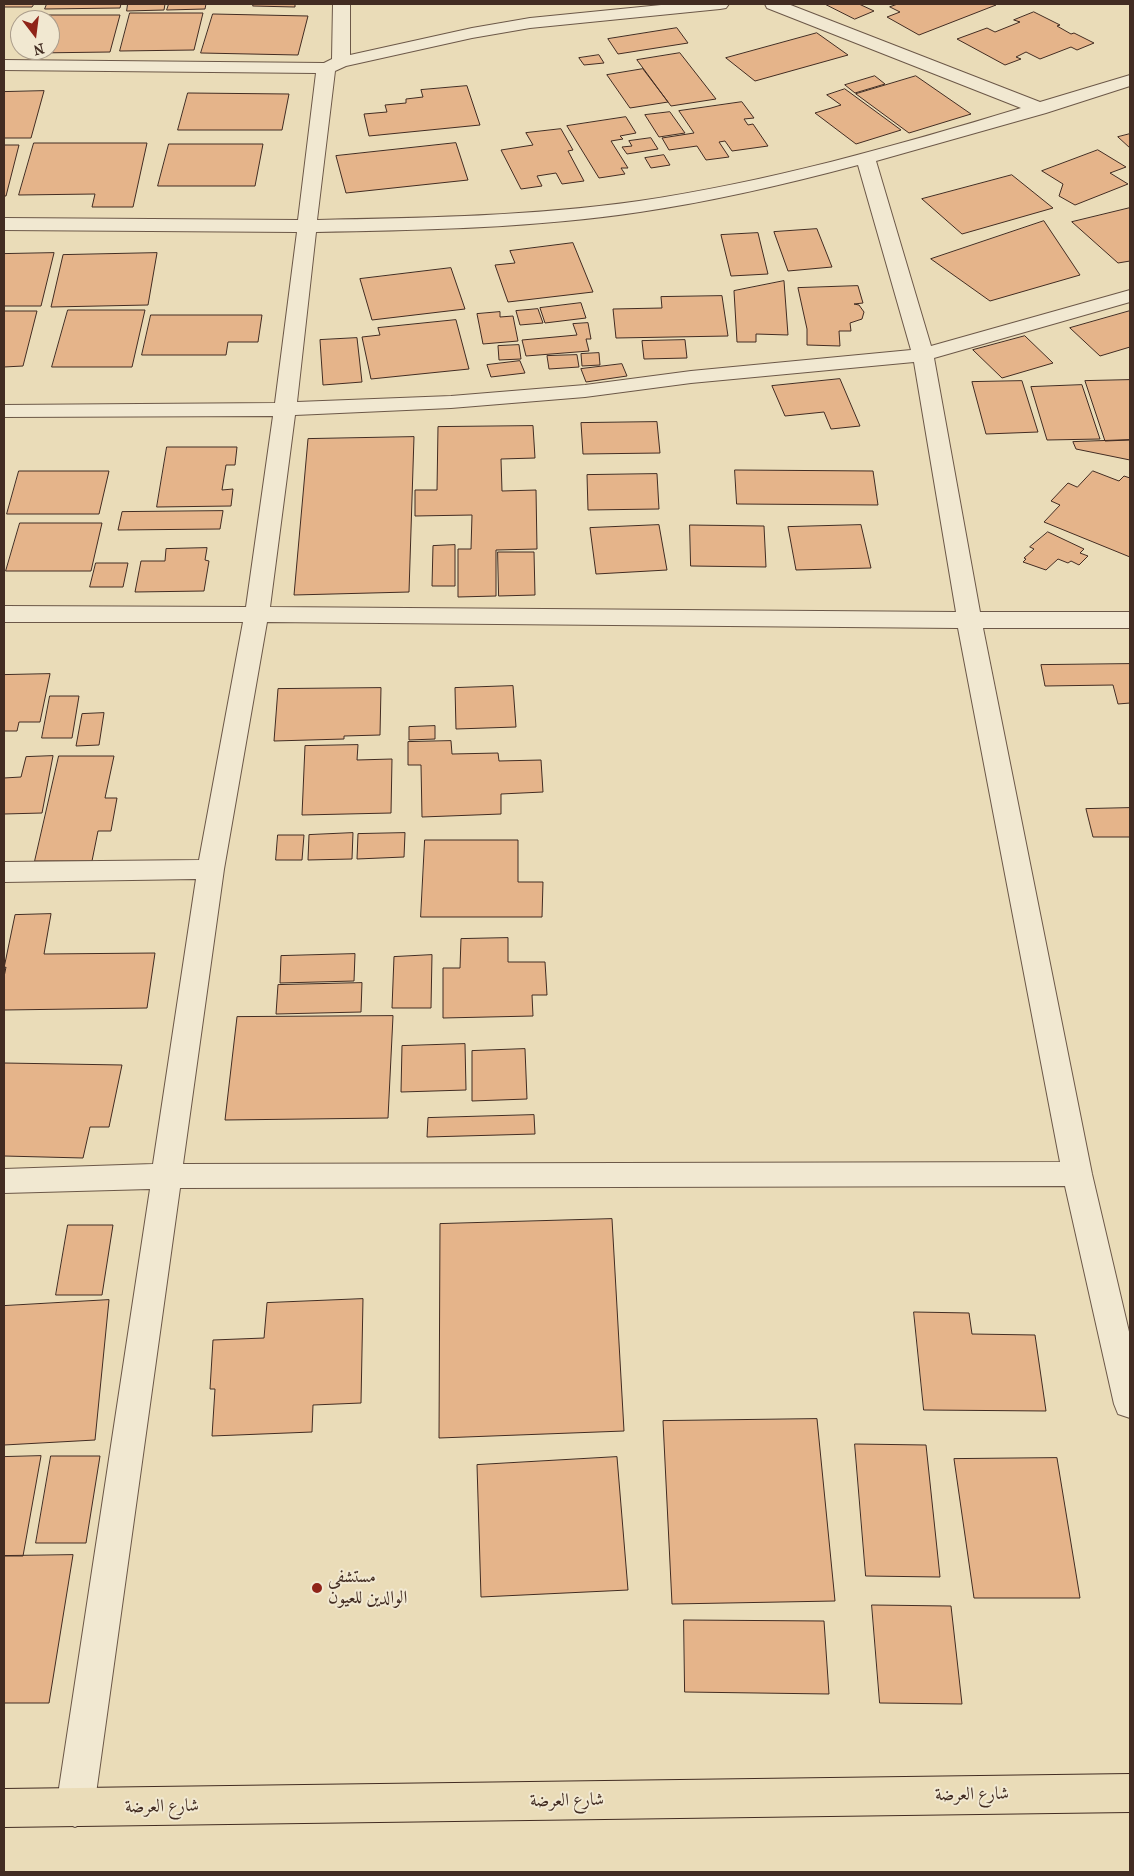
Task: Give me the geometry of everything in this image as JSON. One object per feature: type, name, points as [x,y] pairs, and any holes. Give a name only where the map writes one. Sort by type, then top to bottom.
[{"type":"main road","name":"شارع العرضة","points":[[4,1808],[1130,1793]]},
{"type":"street","points":[[75,1808],[211,869],[257,613],[285,409],[306,227],[334,65],[341,4]]},
{"type":"street","points":[[4,65],[334,65],[445,38],[530,23],[720,4]]},
{"type":"street","points":[[773,4],[1040,109]]},
{"type":"street","points":[[4,224],[306,227],[388,225],[512,218],[639,206],[755,184],[866,159],[1040,109],[1130,80]]},
{"type":"street","points":[[866,159],[923,355],[969,620],[1077,1174],[1130,1404]]},
{"type":"street","points":[[4,411],[285,409],[451,402],[576,392],[691,377],[923,355],[1130,296]]},
{"type":"street","points":[[4,614],[257,613],[1130,620]]},
{"type":"street","points":[[4,872],[211,869]]},
{"type":"street","points":[[4,1181],[166,1176],[1077,1174]]},
{"type":"building","points":[[4,4],[34,4],[32,7],[4,7]]},
{"type":"building","points":[[47,4],[121,4],[120,8],[45,9]]},
{"type":"building","points":[[128,4],[165,4],[164,10],[127,11]]},
{"type":"building","points":[[169,4],[206,4],[205,9],[167,10]]},
{"type":"building","points":[[254,4],[295,4],[295,7],[253,6]]},
{"type":"building","points":[[825,4],[859,4],[874,11],[855,19]]},
{"type":"building","points":[[898,4],[996,5],[919,35],[887,17],[900,12],[890,7]]},
{"type":"building","points":[[1034,12],[1060,25],[1057,26],[1071,34],[1074,33],[1094,43],[1077,50],[1071,47],[1040,59],[1026,52],[1016,57],[1021,59],[1005,65],[957,39],[987,28],[995,32],[1020,22],[1014,20]]},
{"type":"building","points":[[130,13],[203,13],[194,50],[120,51]]},
{"type":"building","points":[[213,14],[308,16],[298,55],[201,53]]},
{"type":"building","points":[[60,15],[120,15],[110,52],[60,53]]},
{"type":"building","points":[[677,28],[688,43],[618,54],[608,39]]},
{"type":"building","points":[[817,33],[848,55],[755,81],[726,58]]},
{"type":"building","points":[[680,53],[716,99],[671,106],[637,60]]},
{"type":"building","points":[[599,55],[604,63],[584,65],[579,58]]},
{"type":"building","points":[[643,69],[668,102],[630,108],[607,75]]},
{"type":"building","points":[[875,76],[885,84],[855,93],[845,85]]},
{"type":"building","points":[[916,76],[971,114],[909,133],[856,94]]},
{"type":"building","points":[[467,86],[480,125],[369,136],[364,114],[387,112],[385,105],[406,103],[406,99],[423,97],[421,90]]},
{"type":"building","points":[[845,89],[901,130],[856,144],[815,113],[841,105],[827,95]]},
{"type":"building","points":[[44,91],[31,138],[4,138],[4,92]]},
{"type":"building","points":[[188,93],[289,94],[282,130],[178,130]]},
{"type":"building","points":[[742,102],[754,118],[744,119],[748,125],[753,124],[768,146],[732,151],[725,141],[719,142],[729,157],[706,160],[697,146],[669,150],[662,138],[694,133],[679,111]]},
{"type":"building","points":[[670,112],[685,133],[659,137],[645,115]]},
{"type":"building","points":[[626,117],[636,133],[620,136],[623,139],[611,141],[628,168],[621,168],[625,174],[599,178],[567,126]]},
{"type":"building","points":[[561,129],[573,150],[568,151],[584,181],[562,184],[556,173],[537,176],[542,186],[521,189],[501,150],[533,145],[526,133]]},
{"type":"building","points":[[1130,134],[1130,148],[1118,137]]},
{"type":"building","points":[[651,138],[658,149],[627,154],[622,147],[632,146],[629,141]]},
{"type":"building","points":[[34,143],[147,143],[133,207],[92,207],[95,194],[19,195]]},
{"type":"building","points":[[456,143],[468,180],[346,193],[336,156]]},
{"type":"building","points":[[169,144],[263,144],[255,186],[158,186]]},
{"type":"building","points":[[4,145],[19,145],[6,196],[4,196]]},
{"type":"building","points":[[1098,150],[1126,167],[1110,173],[1128,184],[1075,205],[1059,196],[1063,184],[1042,171]]},
{"type":"building","points":[[664,155],[670,165],[651,168],[645,158]]},
{"type":"building","points":[[1012,175],[1053,208],[962,234],[922,199]]},
{"type":"building","points":[[1130,208],[1130,261],[1118,263],[1072,222]]},
{"type":"building","points":[[1044,221],[1080,275],[990,301],[931,259]]},
{"type":"building","points":[[817,229],[832,267],[788,271],[774,232]]},
{"type":"building","points":[[758,233],[768,274],[731,276],[721,235]]},
{"type":"building","points":[[573,243],[593,292],[508,302],[495,265],[515,263],[510,251]]},
{"type":"building","points":[[54,253],[41,306],[4,306],[4,254]]},
{"type":"building","points":[[157,253],[148,305],[51,307],[63,255]]},
{"type":"building","points":[[451,268],[465,309],[372,320],[360,279]]},
{"type":"building","points":[[784,281],[788,335],[756,334],[756,342],[737,342],[734,291]]},
{"type":"building","points":[[858,286],[863,303],[854,304],[859,305],[864,312],[862,319],[850,323],[851,331],[839,331],[840,346],[807,345],[807,329],[798,288]]},
{"type":"building","points":[[722,296],[728,336],[616,338],[613,309],[662,308],[661,297]]},
{"type":"building","points":[[581,303],[586,318],[545,323],[540,308]]},
{"type":"building","points":[[538,309],[543,323],[520,325],[516,311]]},
{"type":"building","points":[[68,310],[145,310],[132,367],[52,367]]},
{"type":"building","points":[[4,311],[37,311],[23,366],[4,367]]},
{"type":"building","points":[[1130,311],[1130,347],[1100,356],[1070,328]]},
{"type":"building","points":[[500,312],[500,317],[513,316],[518,341],[483,344],[477,314]]},
{"type":"building","points":[[151,315],[262,315],[258,342],[228,342],[226,355],[142,355]]},
{"type":"building","points":[[456,320],[469,369],[371,379],[362,337],[380,335],[378,328]]},
{"type":"building","points":[[588,323],[591,339],[586,339],[589,351],[526,356],[522,340],[577,335],[573,324]]},
{"type":"building","points":[[1025,336],[1053,363],[1002,378],[973,350]]},
{"type":"building","points":[[357,338],[362,382],[323,385],[320,340]]},
{"type":"building","points":[[685,340],[687,358],[644,359],[642,341]]},
{"type":"building","points":[[519,345],[521,359],[499,360],[498,346]]},
{"type":"building","points":[[599,353],[600,365],[582,366],[581,354]]},
{"type":"building","points":[[577,355],[579,367],[549,369],[547,356]]},
{"type":"building","points":[[520,361],[525,373],[491,377],[487,365]]},
{"type":"building","points":[[622,364],[627,376],[586,382],[581,369]]},
{"type":"building","points":[[840,379],[860,426],[831,429],[824,412],[785,416],[772,386]]},
{"type":"building","points":[[1130,380],[1130,440],[1105,441],[1085,381]]},
{"type":"building","points":[[1022,381],[1038,432],[986,434],[972,382]]},
{"type":"building","points":[[1082,385],[1100,439],[1047,440],[1031,387]]},
{"type":"building","points":[[657,422],[660,453],[583,454],[581,423]]},
{"type":"building","points":[[533,426],[535,458],[501,459],[502,491],[536,490],[537,549],[496,550],[496,596],[458,597],[458,549],[471,549],[472,515],[415,516],[415,490],[437,490],[438,427]]},
{"type":"building","points":[[414,437],[409,592],[294,595],[308,439]]},
{"type":"building","points":[[1130,440],[1130,460],[1076,449],[1073,442]]},
{"type":"building","points":[[167,447],[237,447],[235,465],[226,465],[222,490],[233,489],[231,506],[157,507]]},
{"type":"building","points":[[735,470],[873,471],[878,505],[737,504]]},
{"type":"building","points":[[19,471],[109,471],[99,514],[7,514]]},
{"type":"building","points":[[1093,471],[1119,481],[1124,476],[1130,478],[1130,557],[1044,522],[1060,505],[1051,501],[1068,483],[1077,487]]},
{"type":"building","points":[[657,474],[659,509],[588,510],[587,475]]},
{"type":"building","points":[[223,511],[220,529],[118,530],[122,512]]},
{"type":"building","points":[[20,523],[102,523],[91,571],[6,571]]},
{"type":"building","points":[[659,525],[667,570],[596,574],[590,528]]},
{"type":"building","points":[[690,525],[764,526],[766,567],[691,566]]},
{"type":"building","points":[[861,525],[871,568],[796,570],[788,527]]},
{"type":"building","points":[[1048,532],[1084,549],[1080,553],[1088,556],[1079,565],[1071,561],[1068,563],[1058,559],[1046,570],[1023,562],[1026,559],[1024,558],[1034,549],[1030,547]]},
{"type":"building","points":[[455,545],[455,586],[432,586],[433,546]]},
{"type":"building","points":[[207,548],[205,560],[209,561],[204,591],[135,592],[141,561],[165,561],[166,549]]},
{"type":"building","points":[[498,552],[534,552],[535,595],[499,596]]},
{"type":"building","points":[[96,563],[128,563],[123,587],[90,587]]},
{"type":"building","points":[[1130,664],[1130,703],[1118,704],[1113,685],[1045,686],[1041,665]]},
{"type":"building","points":[[50,674],[40,722],[19,722],[17,731],[4,731],[4,675]]},
{"type":"building","points":[[513,686],[516,727],[456,729],[455,688]]},
{"type":"building","points":[[381,688],[380,735],[344,736],[344,739],[274,741],[278,689]]},
{"type":"building","points":[[50,696],[79,696],[72,738],[42,738]]},
{"type":"building","points":[[104,713],[99,745],[76,746],[82,714]]},
{"type":"building","points":[[435,726],[435,739],[409,740],[409,727]]},
{"type":"building","points":[[451,741],[452,754],[498,753],[499,761],[541,760],[543,792],[501,794],[501,814],[422,817],[421,765],[408,765],[408,742]]},
{"type":"building","points":[[358,745],[357,760],[392,759],[391,813],[302,815],[305,746]]},
{"type":"building","points":[[53,756],[42,813],[4,814],[4,778],[21,777],[26,757]]},
{"type":"building","points":[[59,756],[114,756],[105,798],[117,798],[111,831],[98,831],[92,861],[35,861]]},
{"type":"building","points":[[1130,808],[1130,837],[1093,837],[1086,809]]},
{"type":"building","points":[[353,833],[352,859],[308,860],[309,835]]},
{"type":"building","points":[[405,833],[404,857],[357,859],[358,834]]},
{"type":"building","points":[[278,835],[304,835],[302,860],[276,860]]},
{"type":"building","points":[[425,840],[518,840],[518,882],[543,882],[542,917],[421,917]]},
{"type":"building","points":[[51,914],[44,954],[155,953],[147,1008],[4,1010],[4,977],[6,967],[4,968],[15,915]]},
{"type":"building","points":[[508,938],[508,962],[545,962],[547,995],[532,995],[533,1016],[443,1018],[443,968],[460,968],[461,939]]},
{"type":"building","points":[[355,954],[354,981],[280,983],[281,956]]},
{"type":"building","points":[[432,955],[431,1008],[392,1008],[394,957]]},
{"type":"building","points":[[362,983],[361,1012],[276,1014],[278,985]]},
{"type":"building","points":[[393,1016],[388,1118],[225,1120],[237,1017]]},
{"type":"building","points":[[465,1044],[466,1090],[401,1092],[402,1046]]},
{"type":"building","points":[[525,1049],[527,1099],[472,1101],[472,1051]]},
{"type":"building","points":[[4,1063],[122,1065],[109,1127],[90,1127],[83,1158],[4,1156]]},
{"type":"building","points":[[534,1115],[535,1134],[427,1137],[428,1118]]},
{"type":"building","points":[[612,1219],[624,1431],[439,1438],[440,1224]]},
{"type":"building","points":[[68,1225],[113,1225],[102,1295],[56,1295]]},
{"type":"building","points":[[363,1299],[361,1403],[313,1405],[312,1432],[212,1436],[215,1389],[210,1389],[213,1340],[264,1338],[267,1303]]},
{"type":"building","points":[[109,1300],[95,1440],[4,1445],[4,1306]]},
{"type":"building","points":[[914,1312],[969,1313],[972,1334],[1035,1335],[1046,1411],[924,1410]]},
{"type":"building","points":[[817,1419],[835,1601],[672,1604],[663,1421]]},
{"type":"building","points":[[855,1444],[926,1445],[940,1577],[866,1576]]},
{"type":"building","points":[[41,1456],[23,1556],[4,1556],[4,1457]]},
{"type":"building","points":[[51,1456],[100,1456],[86,1543],[36,1543]]},
{"type":"building","points":[[617,1457],[628,1590],[481,1597],[477,1465]]},
{"type":"building","points":[[1057,1458],[1080,1598],[974,1598],[954,1459]]},
{"type":"building","points":[[73,1555],[49,1703],[4,1703],[4,1556]]},
{"type":"building","points":[[872,1605],[951,1606],[962,1704],[880,1703]]},
{"type":"building","points":[[684,1620],[824,1621],[829,1694],[685,1692]]},
{"type":"place","name":"مستشفى الوالدين للعيون","points":[[317,1588]]}]
